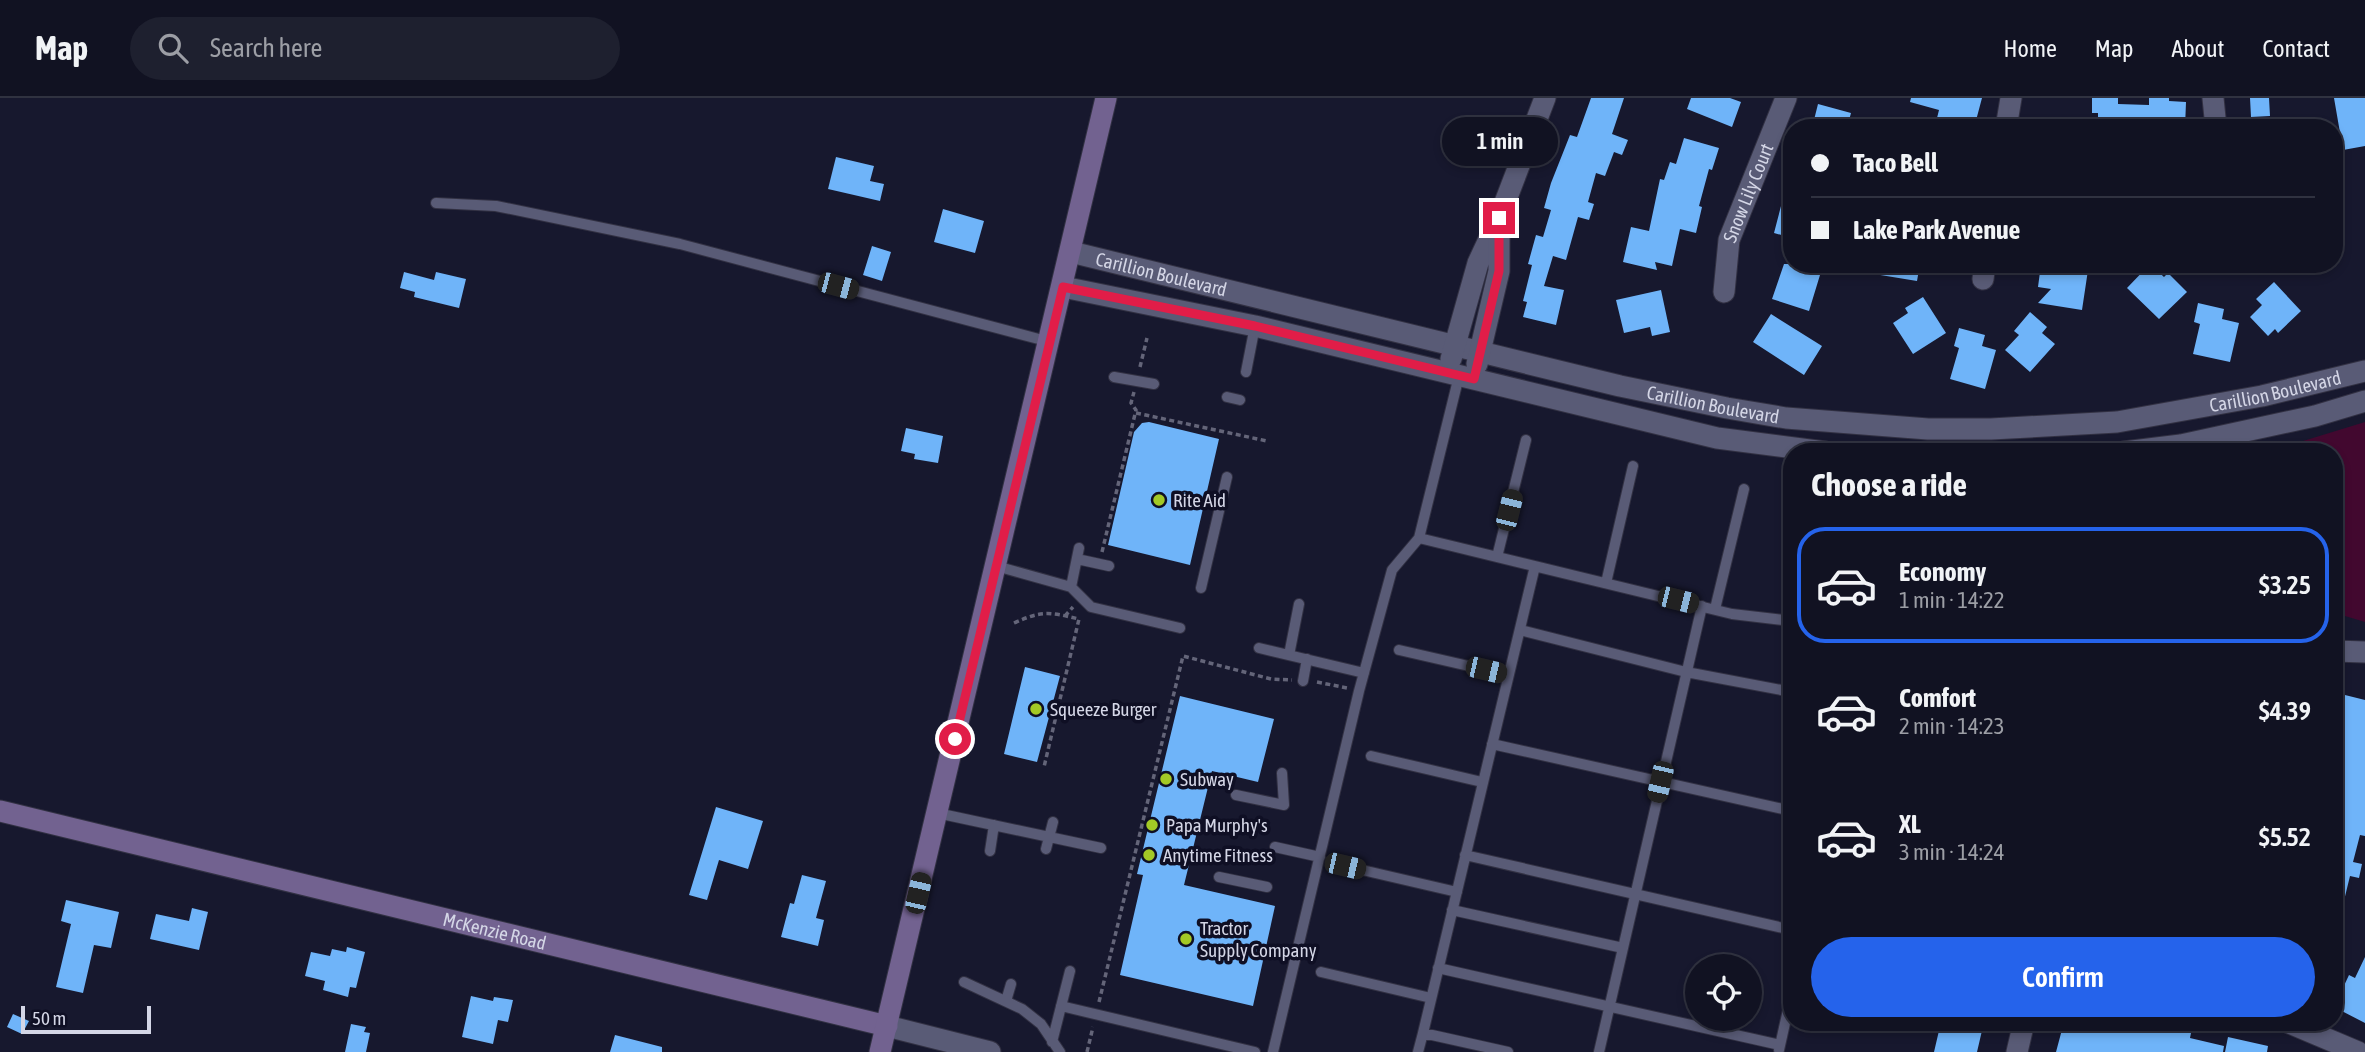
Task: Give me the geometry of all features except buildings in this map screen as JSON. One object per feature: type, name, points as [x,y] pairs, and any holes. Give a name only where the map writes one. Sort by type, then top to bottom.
[{"type":"main road","points":[[880,1052],[1106,98]]},
{"type":"main road","name":"McKenzie Road","points":[[0,811],[887,1026]]},
{"type":"street","points":[[1460,376],[1454,347],[1478,263],[1499,218],[1545,98]]},
{"type":"street","name":"Snow Lily Court","points":[[1724,292],[1729,240],[1786,98]]},
{"type":"street","points":[[2008,119],[2011,98]]},
{"type":"street","points":[[2213,98],[2215,119]]},
{"type":"street","points":[[1460,376],[1479,353],[1499,271],[1499,218]]},
{"type":"street","name":"Carillion Boulevard","points":[[1071,251],[1479,353],[1727,408],[1786,418],[1928,429],[1991,429],[2117,422],[2262,396],[2365,371]]},
{"type":"street","name":"Carillion Boulevard","points":[[1063,287],[1255,326],[1717,438],[1783,447]]},
{"type":"street","name":"Carillion Boulevard","points":[[2189,443],[2315,416],[2365,401]]},
{"type":"street","points":[[2343,651],[2365,652]]},
{"type":"street","name":"McKenzie Road","points":[[887,1026],[990,1052]]},
{"type":"street","points":[[2017,1052],[2022,1031]]},
{"type":"street","points":[[2308,1031],[2358,1052]]},
{"type":"lane","points":[[436,202],[496,206],[680,244],[1050,342]]},
{"type":"lane","points":[[1246,372],[1255,326]]},
{"type":"lane","points":[[1273,1052],[1359,691],[1392,570],[1419,538],[1460,376]]},
{"type":"lane","points":[[1114,377],[1154,384]]},
{"type":"lane","points":[[1227,397],[1240,400]]},
{"type":"lane","points":[[1497,556],[1526,439]]},
{"type":"lane","points":[[1606,583],[1633,466]]},
{"type":"lane","points":[[1201,588],[1227,477]]},
{"type":"lane","points":[[1714,609],[1744,489]]},
{"type":"lane","points":[[1419,538],[1714,609],[1783,620]]},
{"type":"lane","points":[[1071,587],[1078,553],[1104,565]]},
{"type":"lane","points":[[996,566],[1071,587],[1091,607],[1107,617],[1156,628],[1180,628]]},
{"type":"lane","points":[[1418,1052],[1535,566]]},
{"type":"lane","points":[[1289,655],[1299,604]]},
{"type":"lane","points":[[1599,1052],[1702,606]]},
{"type":"lane","points":[[1520,630],[1686,673],[1783,690]]},
{"type":"lane","points":[[1259,648],[1364,673]]},
{"type":"lane","points":[[1399,650],[1508,675]]},
{"type":"lane","points":[[1303,681],[1307,659]]},
{"type":"lane","points":[[1492,744],[1783,809]]},
{"type":"lane","points":[[1371,756],[1482,782]]},
{"type":"lane","points":[[1236,795],[1283,805],[1282,773]]},
{"type":"lane","points":[[937,813],[1101,848]]},
{"type":"lane","points":[[1046,849],[1053,822]]},
{"type":"lane","points":[[990,851],[994,825]]},
{"type":"lane","points":[[1275,847],[1320,858]]},
{"type":"lane","points":[[1465,855],[1783,928]]},
{"type":"lane","points":[[1345,866],[1457,892]]},
{"type":"lane","points":[[1219,877],[1267,887]]},
{"type":"lane","points":[[1452,911],[1623,948]]},
{"type":"lane","points":[[1438,968],[1610,1005],[1779,1048],[1783,1031]]},
{"type":"lane","points":[[1052,1042],[1070,971]]},
{"type":"lane","points":[[1321,972],[1431,998]]},
{"type":"lane","points":[[964,982],[1023,1009],[1041,1024],[1059,1052]]},
{"type":"lane","points":[[1006,1002],[1011,984]]},
{"type":"lane","points":[[1061,1006],[1255,1052]]},
{"type":"lane","points":[[1423,1033],[1483,1049],[1508,1052]]},
{"type":"path","points":[[1104,565],[1136,413],[1131,403],[1147,338]]},
{"type":"path","points":[[1136,413],[1267,441]]},
{"type":"path","points":[[1065,616],[1082,598]]},
{"type":"path","points":[[1014,623],[1049,612],[1079,619],[1044,767]]},
{"type":"path","points":[[1087,1052],[1183,656],[1271,679],[1322,682],[1359,691]]},
{"type":"shaded area","points":[[2365,422],[2365,622],[2343,615],[2343,443],[2297,443]]},
{"type":"place","name":"Rite Aid","points":[[1159,500]]},
{"type":"place","name":"Squeeze Burger","points":[[1036,709]]},
{"type":"place","name":"Subway","points":[[1166,779]]},
{"type":"place","name":"Papa Murphy's","points":[[1152,825]]},
{"type":"place","name":"Anytime Fitness","points":[[1149,855]]},
{"type":"place","name":"Tractor Supply Company","points":[[1186,939]]},
{"type":"route","points":[[955,739],[1063,287],[1255,326],[1474,379],[1499,271],[1499,218]]}]
